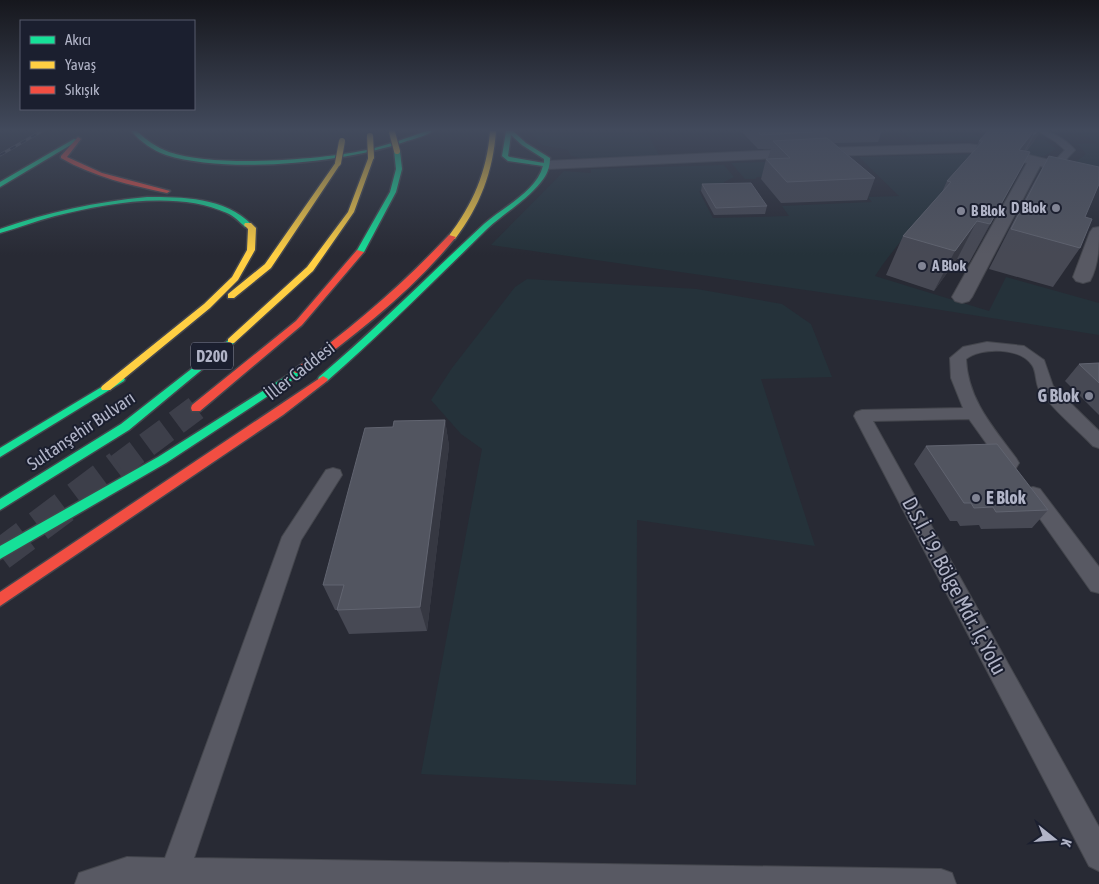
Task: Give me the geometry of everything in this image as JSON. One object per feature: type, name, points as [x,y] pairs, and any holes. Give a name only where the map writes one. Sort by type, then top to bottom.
[{"type":"main road","points":[[0,185],[22,172]]},
{"type":"main road","points":[[91,172],[102,177],[185,195],[217,207]]},
{"type":"main road","name":"Sultanşehir Bulvarı","points":[[0,452],[157,357],[268,266],[332,172]]},
{"type":"main road","name":"Sultanşehir Bulvarı","points":[[0,505],[125,427],[225,346],[310,269],[351,212],[366,172]]},
{"type":"main road","points":[[196,408],[299,323],[357,257],[394,192],[398,172]]},
{"type":"main road","points":[[0,553],[88,505],[220,424],[325,353],[395,296],[462,224],[483,184],[486,172]]},
{"type":"main road","name":"İller Caddesi","points":[[0,600],[148,502],[323,379],[448,266],[500,213],[532,188],[544,172]]},
{"type":"main road","points":[[0,231],[13,225],[75,208],[140,201],[189,200],[227,210],[252,228],[251,250],[235,278],[206,306],[106,388]]},
{"type":"street","points":[[962,297],[1029,172]]},
{"type":"street","points":[[1080,172],[1099,177]]},
{"type":"street","points":[[1084,277],[1099,232]]},
{"type":"lane","points":[[1099,442],[1046,388],[1039,363],[1018,349],[987,346],[968,350],[958,358],[958,378],[974,413],[1099,584]]},
{"type":"lane","name":"D.S.İ. 19. Bölge Mdr. İç Yolu","points":[[974,413],[862,416],[1099,856]]},
{"type":"lane","points":[[174,873],[292,537],[333,476]]},
{"type":"lane","points":[[90,884],[127,872],[941,884]]},
{"type":"shaded area","points":[[563,172],[730,172],[734,177],[724,182],[727,190],[699,191],[713,218],[789,216],[782,206],[872,202],[868,197],[899,196],[875,172],[959,172],[898,245],[875,276],[989,311],[1006,277],[1099,303],[1099,335],[903,304],[491,245]]},
{"type":"shaded area","points":[[739,172],[802,172],[798,175],[745,179]]},
{"type":"shaded area","points":[[527,279],[697,289],[782,304],[811,324],[832,377],[761,379],[815,546],[637,520],[636,785],[421,774],[482,449],[461,434],[431,400],[452,368],[515,287]]},
{"type":"building","points":[[778,172],[868,172],[875,178],[787,182]]},
{"type":"building","points":[[955,172],[1019,172],[990,224],[977,221],[955,251],[903,236],[951,182],[947,181]]},
{"type":"building","points":[[1041,172],[1099,172],[1099,184],[1085,217],[1092,219],[1080,248],[1011,229]]},
{"type":"building","points":[[751,183],[767,206],[716,208],[702,184]]},
{"type":"building","points":[[1099,363],[1099,383],[1079,364]]},
{"type":"building","points":[[445,420],[420,607],[337,610],[344,585],[323,585],[365,428],[393,427],[394,421]]},
{"type":"building","points":[[997,444],[1048,510],[996,512],[993,507],[974,508],[971,503],[964,503],[926,446]]},
{"type":"tunnel","points":[[117,467],[196,408]]},
{"type":"tunnel","points":[[0,555],[119,466]]},
{"type":"traffic: fast","points":[[0,185],[22,172]]},
{"type":"traffic: fast","points":[[360,252],[393,192],[398,172]]},
{"type":"traffic: fast","points":[[323,379],[386,323],[486,226],[526,194],[544,172]]},
{"type":"traffic: fast","points":[[0,231],[82,208],[114,202],[147,199],[177,199],[205,203],[232,212],[248,225]]},
{"type":"traffic: fast","points":[[0,505],[125,427],[231,341]]},
{"type":"traffic: fast","points":[[0,553],[162,460],[299,371]]},
{"type":"traffic: fast","points":[[0,453],[120,379]]},
{"type":"traffic: slow","points":[[231,296],[268,266],[332,172]]},
{"type":"traffic: slow","points":[[231,341],[310,269],[351,212],[365,172]]},
{"type":"traffic: slow","points":[[452,237],[476,201],[486,172]]},
{"type":"traffic: slow","points":[[106,388],[207,306],[235,278],[251,250],[252,228],[248,225]]},
{"type":"traffic: jam","points":[[95,172],[126,182],[167,191]]},
{"type":"traffic: jam","points":[[299,371],[380,308],[417,274],[452,237]]},
{"type":"traffic: jam","points":[[196,408],[299,323],[360,252]]},
{"type":"traffic: jam","points":[[0,600],[279,412],[323,379]]},
{"type":"place","name":"D Blok","points":[[1056,208]]},
{"type":"place","name":"B Blok","points":[[961,211]]},
{"type":"place","name":"A Blok","points":[[922,266]]},
{"type":"place","name":"G Blok","points":[[1089,396]]},
{"type":"place","name":"E Blok","points":[[976,498]]}]
